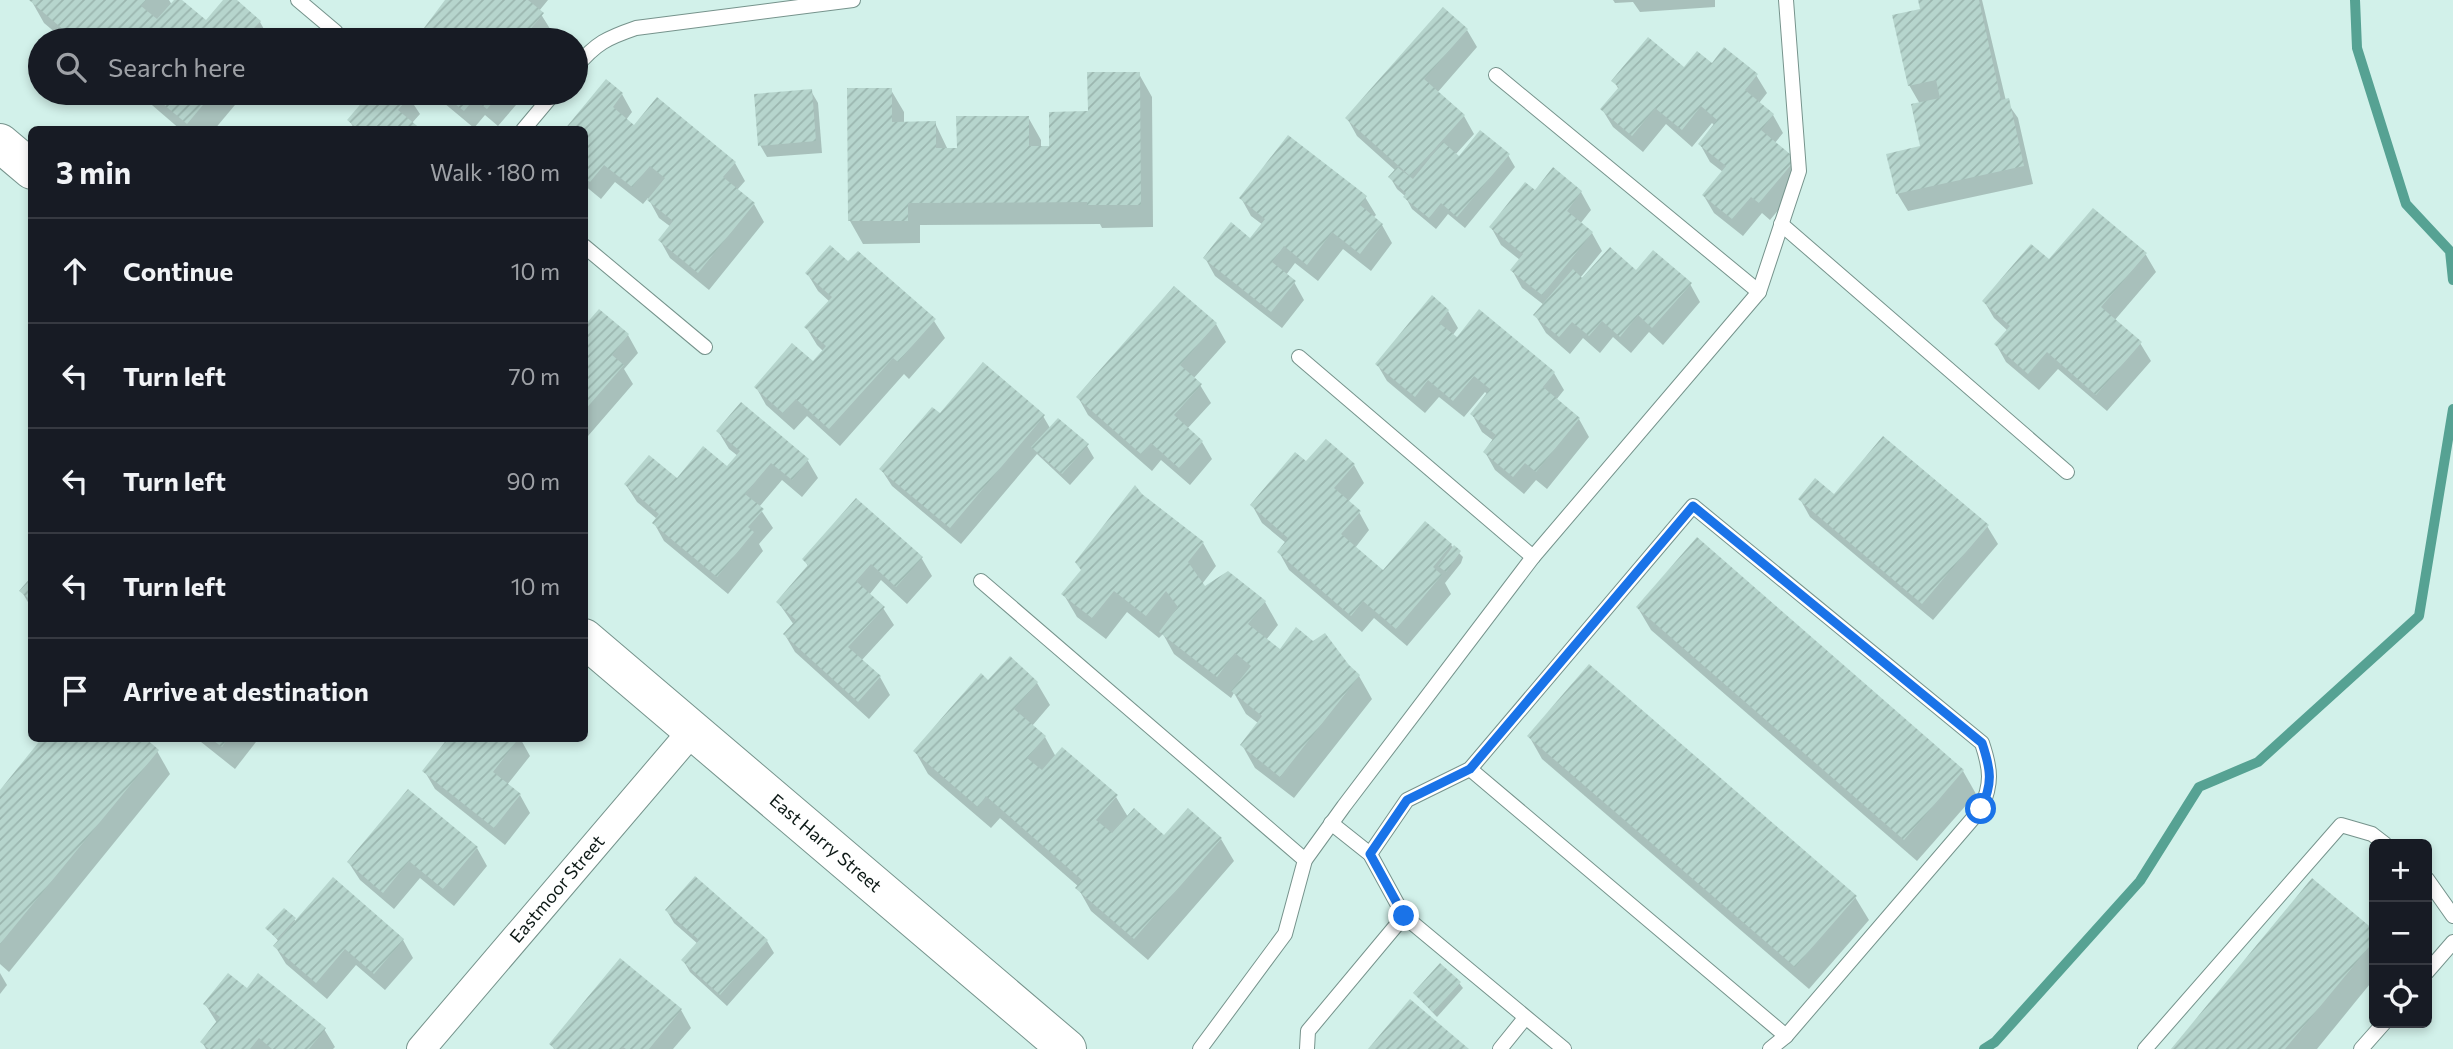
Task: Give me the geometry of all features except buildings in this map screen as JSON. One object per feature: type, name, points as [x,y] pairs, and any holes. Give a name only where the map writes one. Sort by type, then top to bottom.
[{"type":"main road","points":[[0,143],[28,167]]},
{"type":"main road","name":"East Harry Street","points":[[588,641],[1067,1049]]},
{"type":"street","name":"Eastmoor Street","points":[[421,1049],[694,729]]},
{"type":"lane","points":[[298,0],[331,28]]},
{"type":"lane","points":[[588,52],[611,36],[636,28],[853,0]]},
{"type":"lane","points":[[1200,1049],[1285,934],[1305,860],[1331,823],[1533,557],[1759,292],[1799,171],[1786,0]]},
{"type":"lane","points":[[1496,75],[1759,292]]},
{"type":"lane","points":[[526,126],[544,105]]},
{"type":"lane","points":[[1781,224],[2067,472]]},
{"type":"lane","points":[[588,249],[705,347]]},
{"type":"lane","points":[[1299,356],[1533,557]]},
{"type":"lane","points":[[1370,854],[1407,800],[1470,769],[1693,506],[1982,743],[1990,768],[1989,792],[1981,809],[1786,1036],[1770,1049]]},
{"type":"lane","points":[[981,581],[1305,860]]},
{"type":"lane","points":[[1470,769],[1786,1036]]},
{"type":"lane","points":[[1331,823],[1370,854],[1404,916],[1564,1049]]},
{"type":"lane","points":[[2146,1049],[2341,825],[2372,834],[2378,839]]},
{"type":"lane","points":[[2432,886],[2453,916]]},
{"type":"lane","points":[[1307,1049],[1308,1031],[1404,916]]},
{"type":"lane","points":[[2432,966],[2453,942]]},
{"type":"lane","points":[[1500,1049],[1525,1018]]},
{"type":"lane","points":[[2361,1049],[2380,1028]]},
{"type":"waterway","points":[[2355,0],[2357,48],[2406,204],[2450,251],[2453,280]]},
{"type":"waterway","points":[[1984,1049],[1995,1042],[2140,881],[2199,787],[2258,762],[2419,616],[2453,409]]},
{"type":"route","points":[[1404,916],[1370,854],[1407,800],[1470,769],[1693,506],[1982,743],[1990,768],[1989,792],[1981,809]]}]
